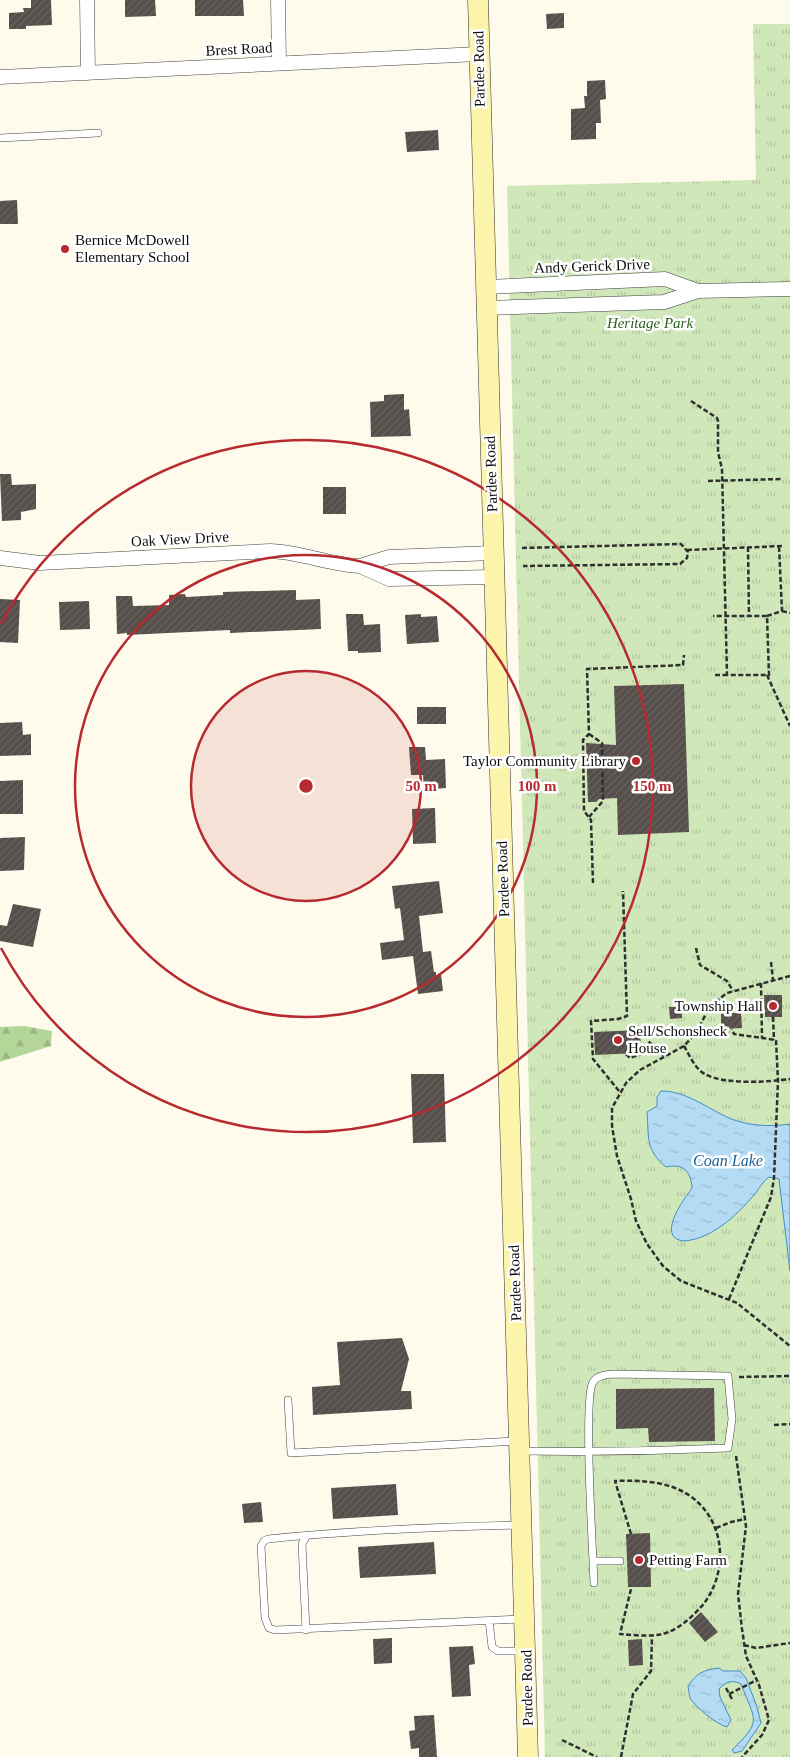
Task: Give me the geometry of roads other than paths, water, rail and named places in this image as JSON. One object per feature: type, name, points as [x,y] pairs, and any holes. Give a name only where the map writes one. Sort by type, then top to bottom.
[{"type":"main road","name":"Pardee Road","points":[[478,0],[493,577],[526,1619],[528,1757]]},
{"type":"street","points":[[87,0],[88,73]]},
{"type":"street","points":[[278,0],[279,63]]},
{"type":"street","name":"Brest Road","points":[[0,77],[479,54]]},
{"type":"street","name":"Andy Gerick Drive","points":[[485,286],[665,279],[698,291]]},
{"type":"street","name":"Andy Gerick Drive","points":[[486,308],[664,302],[698,291],[790,289]]},
{"type":"street","name":"Oak View Drive","points":[[0,558],[40,563],[270,551],[300,553],[348,566],[360,566],[389,557],[493,553]]},
{"type":"street","name":"Oak View Drive","points":[[360,566],[389,579],[493,577]]},
{"type":"lane","points":[[0,138],[98,133]]},
{"type":"lane","points":[[288,1400],[291,1453],[520,1446],[590,1450],[728,1448],[732,1419],[728,1376],[613,1374],[600,1376],[592,1383],[589,1402],[590,1450],[593,1561],[594,1583]]},
{"type":"lane","points":[[523,1525],[421,1527],[307,1535],[268,1539],[261,1546],[266,1624],[275,1630],[526,1619]]},
{"type":"lane","points":[[306,1630],[302,1544],[307,1535]]},
{"type":"lane","points":[[593,1561],[620,1560]]},
{"type":"lane","points":[[489,1620],[492,1647],[498,1651],[526,1651]]},
{"type":"water","name":"Coan Lake","points":[[661,1091],[688,1097],[729,1118],[744,1123],[767,1126],[790,1124],[790,1271],[779,1179],[769,1177],[732,1218],[714,1231],[704,1236],[684,1241],[676,1238],[672,1233],[674,1218],[678,1209],[692,1188],[688,1173],[681,1167],[666,1167],[654,1155],[649,1142],[647,1112],[657,1106],[657,1097]]},
{"type":"water","points":[[719,1668],[723,1671],[740,1671],[746,1678],[761,1723],[742,1751],[734,1753],[732,1750],[748,1732],[753,1720],[741,1684],[729,1682],[719,1689],[720,1697],[731,1720],[727,1727],[702,1711],[689,1695],[688,1686],[694,1678],[705,1671]]},
{"type":"place","name":"Bernice McDowell Elementary School","points":[[65,249]]},
{"type":"place","name":"Taylor Community Library","points":[[636,761]]},
{"type":"place","name":"Township Hall","points":[[773,1006]]},
{"type":"place","name":"Sell/Schonsheck House","points":[[618,1040]]},
{"type":"place","name":"Petting Farm","points":[[639,1560]]},
{"type":"park label","name":"Heritage Park","points":[[650,323]]}]
